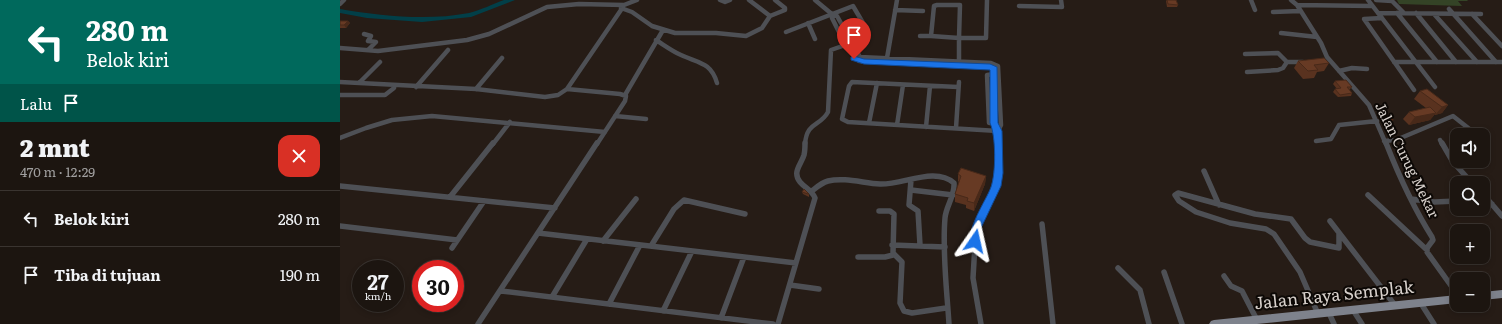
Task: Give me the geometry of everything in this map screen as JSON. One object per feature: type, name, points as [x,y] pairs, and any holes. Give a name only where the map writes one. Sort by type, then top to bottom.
[{"type":"main road","points":[[1490,295],[1502,294]]},
{"type":"main road","name":"Jalan Raya Semplak","points":[[1214,324],[1261,321],[1394,304],[1450,300]]},
{"type":"street","points":[[340,4],[344,0]]},
{"type":"street","points":[[340,82],[476,89],[548,97],[558,95],[567,89],[623,7],[637,0]]},
{"type":"street","points":[[720,0],[728,1],[727,7]]},
{"type":"street","points":[[749,0],[770,16]]},
{"type":"street","points":[[340,48],[378,51],[475,39],[547,7],[579,4],[623,7],[652,26],[675,33],[716,33],[746,36],[762,28],[770,16],[786,9],[775,0]]},
{"type":"street","points":[[815,0],[832,14],[837,16],[848,43],[851,56],[858,61],[959,61],[991,63],[998,66],[1001,125],[998,131]]},
{"type":"street","points":[[887,58],[897,0]]},
{"type":"street","points":[[959,61],[960,0]]},
{"type":"street","points":[[920,36],[987,37],[987,0]]},
{"type":"street","points":[[1019,6],[1062,7],[1061,0]]},
{"type":"street","points":[[1251,0],[1255,10]]},
{"type":"street","name":"Jalan Curug Mekar","points":[[1291,0],[1297,5],[1317,37],[1330,62],[1368,105],[1377,121],[1393,164],[1418,215],[1432,237],[1433,240],[1426,250]]},
{"type":"street","points":[[1368,0],[1435,87]]},
{"type":"street","points":[[1376,0],[1392,1],[1404,13]]},
{"type":"street","points":[[931,36],[934,5],[960,5]]},
{"type":"street","points":[[1297,5],[1372,6]]},
{"type":"street","points":[[786,32],[853,6],[866,28]]},
{"type":"street","points":[[1449,9],[1496,62]]},
{"type":"street","points":[[895,10],[923,11]]},
{"type":"street","points":[[1273,12],[1300,11]]},
{"type":"street","points":[[1378,13],[1481,14]]},
{"type":"street","points":[[1397,13],[1437,62]]},
{"type":"street","points":[[1416,13],[1456,62]]},
{"type":"street","points":[[1434,14],[1477,62]]},
{"type":"street","points":[[1472,14],[1502,46]]},
{"type":"street","points":[[1382,18],[1364,19],[1414,90]]},
{"type":"street","points":[[808,23],[815,39]]},
{"type":"street","points":[[478,324],[625,101],[625,95],[663,30]]},
{"type":"street","points":[[1281,33],[1317,37]]},
{"type":"street","points":[[364,34],[371,36],[368,41],[376,42],[368,50]]},
{"type":"street","points":[[656,40],[684,57],[701,62],[714,72],[717,83]]},
{"type":"street","points":[[848,43],[857,56],[860,57],[990,66],[994,69],[994,74],[987,75],[989,123],[994,123],[998,131],[999,173],[996,186],[976,228],[974,254],[973,278],[981,324]]},
{"type":"street","points":[[778,324],[815,198],[812,191],[802,184],[797,174],[797,168],[804,155],[806,138],[809,130],[816,122],[826,116],[828,112],[831,50],[848,43]]},
{"type":"street","points":[[416,87],[448,50]]},
{"type":"street","points":[[1245,54],[1278,53],[1287,62],[1309,62]]},
{"type":"street","points":[[476,89],[502,58]]},
{"type":"street","points":[[360,83],[380,62]]},
{"type":"street","points":[[1247,72],[1278,70],[1283,68],[1287,62]]},
{"type":"street","points":[[1323,62],[1330,62]]},
{"type":"street","points":[[1394,62],[1502,62]]},
{"type":"street","points":[[1339,71],[1352,68],[1367,69]]},
{"type":"street","points":[[956,128],[959,85],[930,86],[854,82],[851,83],[842,115],[842,120],[845,122],[998,131]]},
{"type":"street","points":[[869,124],[877,83]]},
{"type":"street","points":[[897,125],[903,85]]},
{"type":"street","points":[[926,127],[930,86]]},
{"type":"street","points":[[341,96],[385,95],[394,88]]},
{"type":"street","points":[[567,89],[625,95]]},
{"type":"street","points":[[340,138],[381,122],[416,116],[446,116],[605,132]]},
{"type":"street","points":[[615,116],[646,119]]},
{"type":"street","points":[[1384,141],[1396,140],[1453,116],[1469,128]]},
{"type":"street","points":[[1316,141],[1329,140],[1333,137],[1336,128],[1339,125],[1377,121]]},
{"type":"street","points":[[450,197],[510,122]]},
{"type":"street","points":[[1440,140],[1453,162],[1466,176]]},
{"type":"street","points":[[1204,171],[1219,204]]},
{"type":"street","points":[[812,191],[820,184],[838,181],[889,184],[902,180],[942,176],[949,178],[955,184],[953,195],[945,217],[946,308],[949,324]]},
{"type":"street","points":[[910,180],[911,190],[909,205],[918,211],[920,245]]},
{"type":"street","points":[[340,186],[555,208]]},
{"type":"street","points":[[911,190],[953,195]]},
{"type":"street","points":[[1318,314],[1296,264],[1275,234],[1267,229],[1248,227],[1203,215],[1185,206],[1176,195],[1178,194],[1255,214],[1291,219],[1305,238],[1315,244],[1339,248],[1340,234]]},
{"type":"street","points":[[1368,195],[1426,250],[1450,284]]},
{"type":"street","points":[[1411,199],[1434,202],[1450,201]]},
{"type":"street","points":[[603,241],[636,200]]},
{"type":"street","points":[[651,246],[674,209],[684,200],[745,214]]},
{"type":"street","points":[[452,248],[484,201]]},
{"type":"street","points":[[1492,204],[1502,216]]},
{"type":"street","points":[[879,211],[890,211],[894,214],[892,245],[893,255],[902,262],[900,303],[904,311],[912,313],[946,308]]},
{"type":"street","points":[[1330,221],[1394,304]]},
{"type":"street","points":[[1042,224],[1052,297],[1053,324]]},
{"type":"street","points":[[340,226],[457,240]]},
{"type":"street","points":[[538,233],[796,263]]},
{"type":"street","points":[[552,297],[587,239]]},
{"type":"street","points":[[609,304],[640,245]]},
{"type":"street","points":[[892,245],[945,246]]},
{"type":"street","points":[[663,310],[692,251]]},
{"type":"street","points":[[858,257],[885,257],[893,255]]},
{"type":"street","points":[[721,318],[744,257]]},
{"type":"street","points":[[1118,268],[1140,290],[1149,324]]},
{"type":"street","points":[[1164,272],[1182,324]]},
{"type":"street","points":[[1224,276],[1231,286],[1242,291],[1261,321]]},
{"type":"street","points":[[790,285],[819,289]]},
{"type":"street","points":[[500,290],[773,324]]},
{"type":"street","points":[[1420,302],[1434,324]]},
{"type":"street","points":[[1353,310],[1362,324]]},
{"type":"street","points":[[1329,313],[1334,324]]},
{"type":"green space","points":[[1397,0],[1468,1],[1458,1],[1462,6],[1399,4]]},
{"type":"building","points":[[1167,0],[1176,0],[1178,5],[1168,4]]},
{"type":"building","points":[[340,21],[348,21],[344,25],[340,25]]},
{"type":"building","points":[[1324,58],[1329,63],[1314,65],[1318,70],[1308,71],[1298,61]]},
{"type":"building","points":[[1346,80],[1352,87],[1347,87],[1352,93],[1340,95],[1335,89],[1341,88],[1335,81]]},
{"type":"building","points":[[1427,89],[1448,105],[1442,107],[1420,91]]},
{"type":"building","points":[[1430,107],[1436,113],[1415,117],[1409,112]]},
{"type":"building","points":[[1386,117],[1393,119],[1392,124],[1387,122]]},
{"type":"building","points":[[961,168],[986,176],[974,203],[967,201],[968,198],[955,194],[961,176],[958,174]]},
{"type":"building","points":[[804,189],[809,194],[802,192]]},
{"type":"waterway","points":[[340,11],[367,16],[422,20],[471,15],[511,0]]},
{"type":"route","points":[[854,59],[864,62],[990,66],[994,69],[994,125],[998,131],[999,173],[996,186],[976,228],[975,241]]}]
